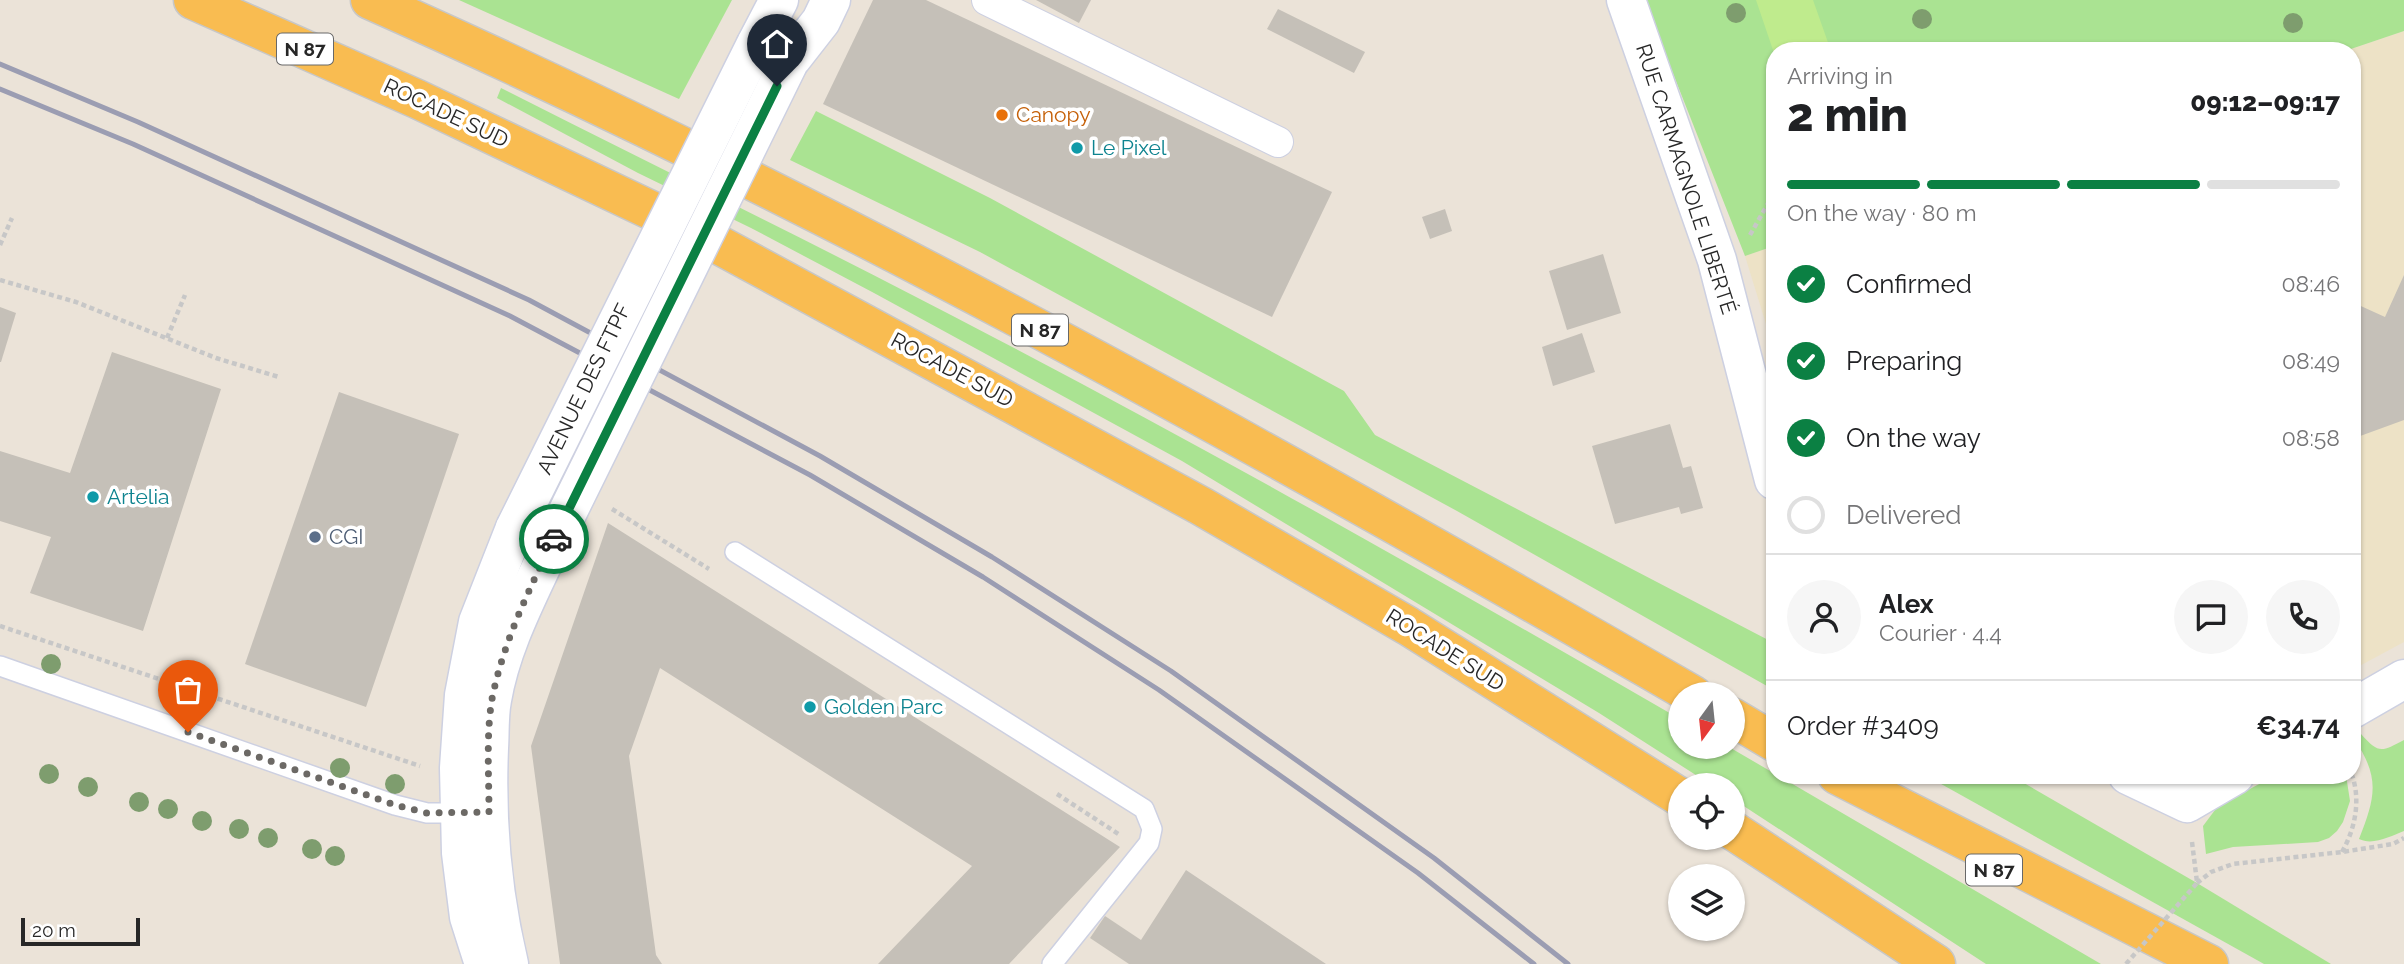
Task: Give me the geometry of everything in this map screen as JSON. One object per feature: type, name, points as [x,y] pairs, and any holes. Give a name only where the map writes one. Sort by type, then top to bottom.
[{"type":"highway","name":"ROCADE SUD","points":[[193,0],[417,99],[682,225],[950,368],[1201,506],[1408,626],[1668,789]]},
{"type":"highway","name":"N 87","points":[[370,0],[712,160],[979,297],[1433,545],[1670,682]]},
{"type":"highway","points":[[1745,724],[1766,736]]},
{"type":"highway","name":"N 87","points":[[1850,784],[2155,964]]},
{"type":"highway","points":[[1853,784],[2209,964]]},
{"type":"highway","points":[[1745,839],[1936,964]]},
{"type":"highway","points":[[1745,841],[1913,964]]},
{"type":"street","name":"AVENUE DES FTPF","points":[[509,964],[474,813],[459,768],[464,695],[478,622],[515,528],[779,0]]},
{"type":"street","name":"AVENUE DES FTPF","points":[[484,964],[469,917],[461,853],[488,769],[492,700],[511,633],[551,546],[789,62],[821,21],[831,0]]},
{"type":"street","points":[[987,0],[1278,142]]},
{"type":"street","name":"RUE CARMAGNOLE LIBERTÉ","points":[[1626,0],[1717,260],[1766,449]]},
{"type":"street","points":[[2361,704],[2404,679]]},
{"type":"street","points":[[2147,784],[2187,803],[2220,784]]},
{"type":"street","points":[[469,917],[478,964]]},
{"type":"lane","points":[[735,552],[1143,809],[1152,828],[1149,843],[1052,964]]},
{"type":"lane","points":[[0,666],[395,805],[427,813],[474,813]]},
{"type":"path","points":[[0,245],[12,218]]},
{"type":"path","points":[[0,280],[76,302],[216,358],[279,377]]},
{"type":"path","points":[[167,338],[185,295]]},
{"type":"path","points":[[606,505],[675,547]]},
{"type":"path","points":[[0,626],[431,770]]},
{"type":"path","points":[[2342,852],[2350,837],[2356,810],[2355,784]]},
{"type":"path","points":[[2126,964],[2197,883],[2211,872],[2233,864],[2342,852],[2393,844],[2404,838]]},
{"type":"shaded area","points":[[2404,31],[2404,642],[2361,665],[2361,46]]},
{"type":"shaded area","points":[[1766,249],[1766,324],[1745,256]]},
{"type":"green space","points":[[459,0],[732,0],[679,99]]},
{"type":"green space","points":[[1644,0],[2404,0],[2404,31],[2361,46],[2361,42],[1766,42],[1766,249],[1745,256]]},
{"type":"green space","points":[[1756,0],[1813,0],[1828,42],[1770,42]]},
{"type":"green space","points":[[501,88],[993,337],[1424,572],[1668,712],[1668,757],[1182,461],[874,293],[751,228],[638,173],[497,98]]},
{"type":"green space","points":[[816,111],[990,198],[1344,391],[1375,435],[1766,639],[1766,685],[1457,511],[980,252],[790,160]]},
{"type":"green space","points":[[2361,734],[2376,748],[2381,749],[2404,740],[2404,831],[2376,841],[2359,839],[2369,812],[2373,788],[2363,753]]},
{"type":"green space","points":[[1745,756],[1766,769],[1766,784],[1792,784],[2101,964],[1986,964],[1745,807],[1745,773],[1693,773],[1672,760],[1745,760]]},
{"type":"green space","points":[[1941,784],[2026,784],[2331,964],[2264,964]]},
{"type":"green space","points":[[2259,784],[2347,784],[2350,801],[2343,822],[2329,838],[2318,842],[2233,847],[2206,854],[2203,826],[2218,806]]},
{"type":"building","name":"Le Pixel","points":[[873,0],[926,0],[1332,192],[1272,317],[823,104]]},
{"type":"building","points":[[1036,0],[1091,0],[1079,23]]},
{"type":"building","points":[[1278,9],[1365,52],[1354,73],[1267,29]]},
{"type":"building","points":[[1445,209],[1452,231],[1430,239],[1422,217]]},
{"type":"building","points":[[1603,254],[1621,313],[1567,330],[1549,271]]},
{"type":"building","points":[[2404,275],[2404,420],[2361,436],[2361,306],[2385,317]]},
{"type":"building","points":[[0,307],[16,313],[1,362],[0,362]]},
{"type":"building","points":[[1582,333],[1595,372],[1553,386],[1542,347]]},
{"type":"building","name":"Artelia","points":[[112,352],[221,389],[143,631],[30,593],[51,537],[0,521],[0,451],[70,473]]},
{"type":"building","points":[[339,392],[459,434],[366,707],[245,664]]},
{"type":"building","points":[[1670,424],[1683,468],[1691,466],[1703,508],[1681,514],[1679,507],[1615,524],[1592,446]]},
{"type":"building","name":"Golden Parc","points":[[608,523],[1120,847],[1009,964],[878,964],[972,866],[660,668],[629,756],[656,955],[662,964],[560,964],[531,746]]},
{"type":"building","points":[[1186,870],[1326,964],[1129,964],[1090,938],[1105,916],[1141,940]]},
{"type":"railway","points":[[0,64],[138,122],[529,300],[820,456],[992,557],[1171,671],[1434,858],[1568,964]]},
{"type":"railway","points":[[0,89],[133,144],[510,316],[810,475],[983,577],[1159,690],[1418,873],[1534,964]]},
{"type":"way so far","points":[[188,732],[395,805],[427,813],[489,812],[488,769],[492,700],[511,633],[554,539]]},
{"type":"place","name":"Canopy","points":[[1002,115]]},
{"type":"place","name":"Le Pixel","points":[[1077,148]]},
{"type":"place","name":"Artelia","points":[[93,497]]},
{"type":"place","name":"CGI","points":[[315,537]]},
{"type":"place","name":"Golden Parc","points":[[810,707]]},
{"type":"route","points":[[554,539],[777,86]]}]
